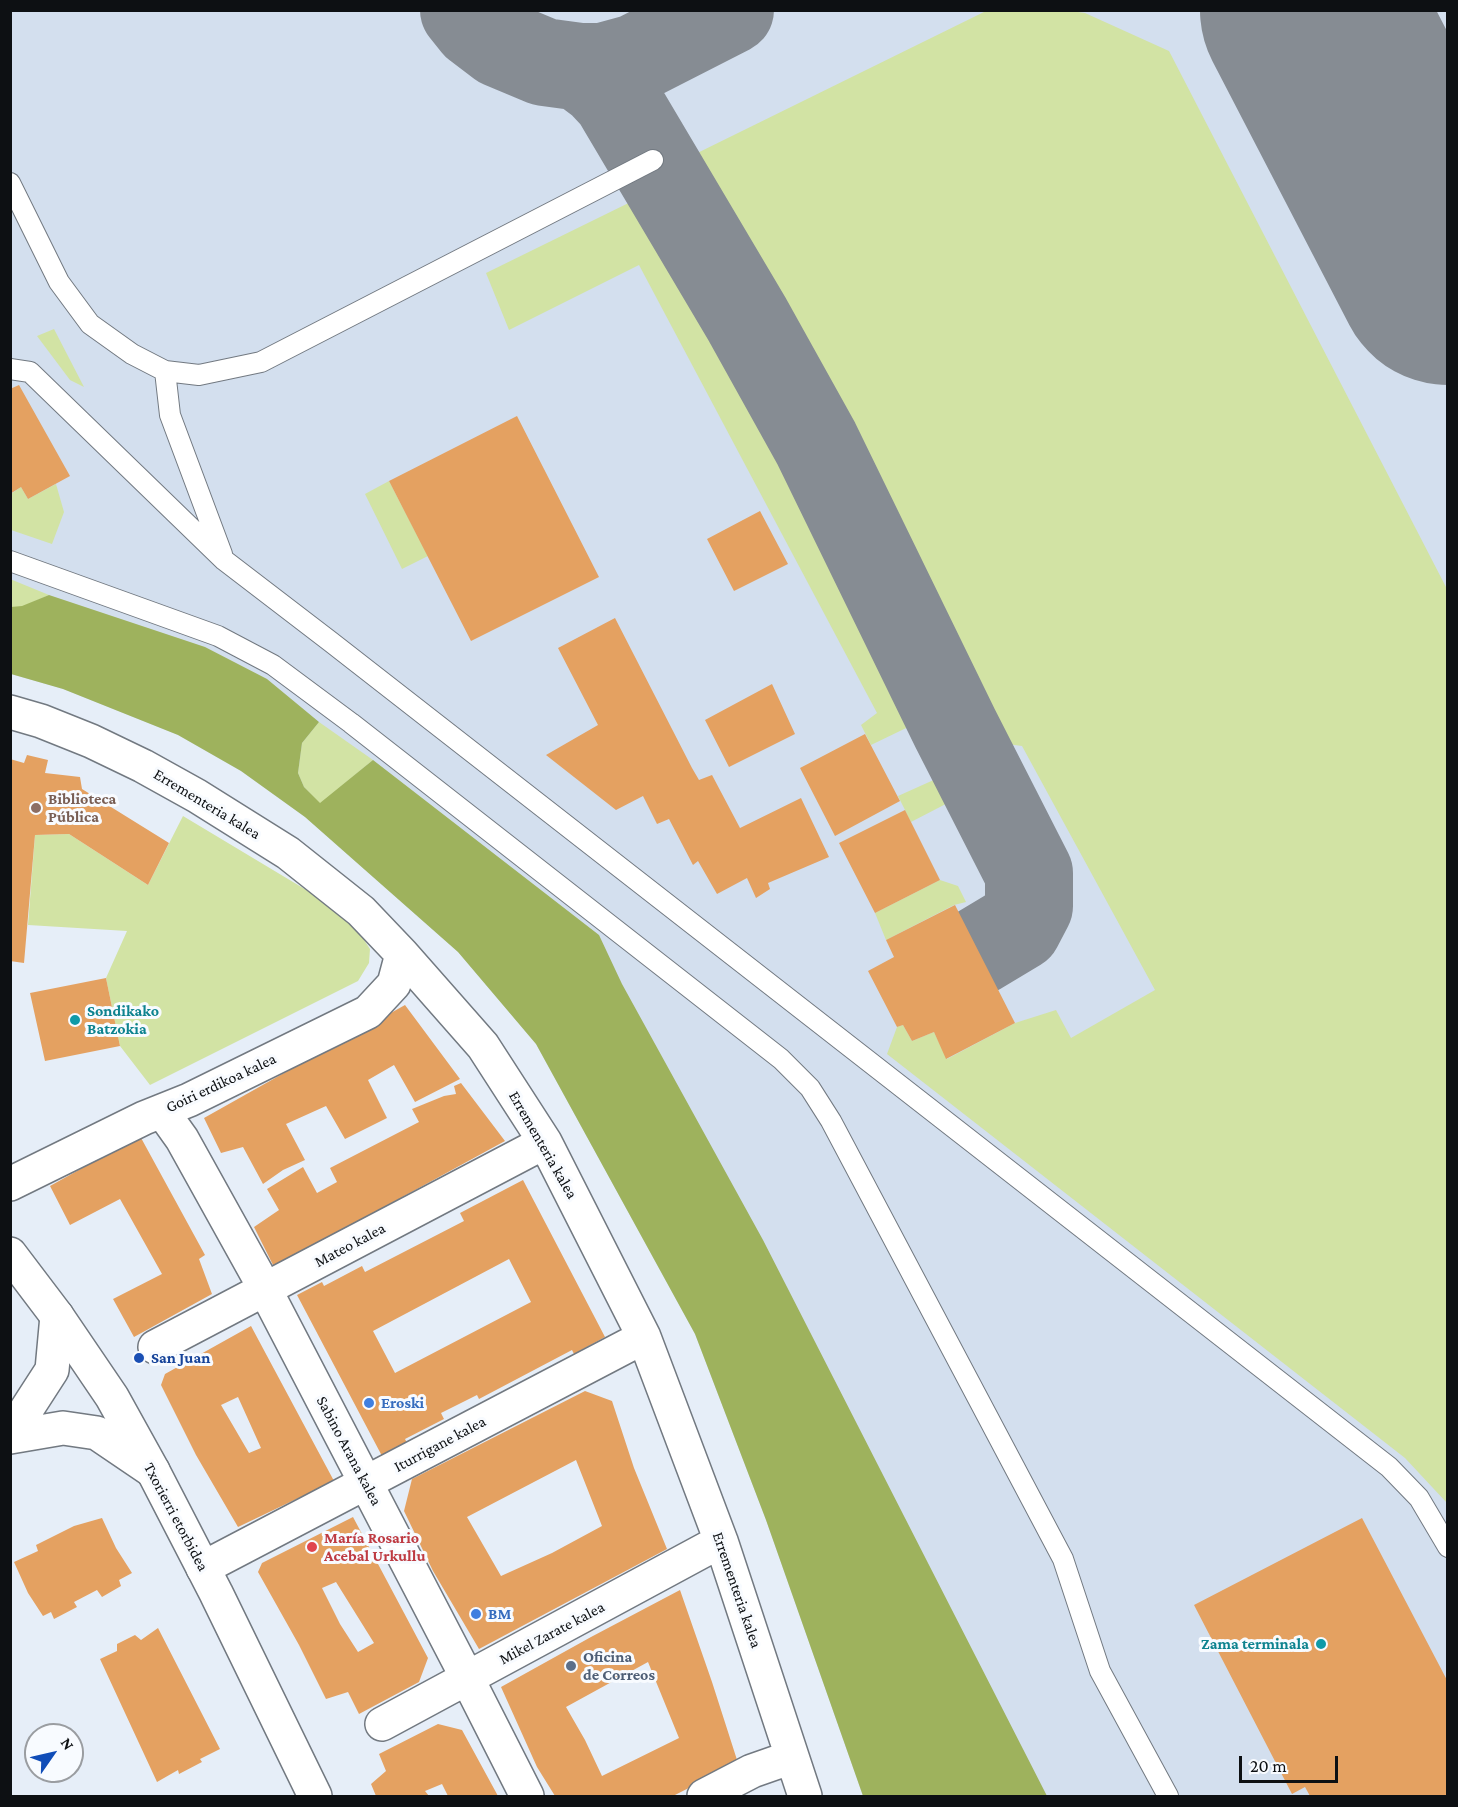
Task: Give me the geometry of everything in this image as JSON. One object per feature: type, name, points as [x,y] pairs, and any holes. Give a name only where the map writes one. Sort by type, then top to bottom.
[{"type":"street","name":"Errementeria kalea","points":[[10,712],[41,721],[91,741],[143,766],[197,796],[288,854],[361,911],[483,1046],[545,1142],[644,1336],[721,1542],[805,1797]]},
{"type":"street","name":"Goiri erdikoa kalea","points":[[10,1184],[368,1012],[394,984],[402,954]]},
{"type":"street","name":"Sabino Arana kalea","points":[[175,1106],[182,1139],[265,1290],[468,1678],[527,1797]]},
{"type":"street","name":"Mateo kalea","points":[[155,1347],[545,1142]]},
{"type":"street","name":"Txorierri etorbidea","points":[[10,1254],[57,1316],[112,1397],[203,1568],[315,1797]]},
{"type":"street","points":[[10,1436],[52,1370],[57,1316]]},
{"type":"street","name":"Iturrigane kalea","points":[[203,1568],[644,1336]]},
{"type":"street","points":[[10,1436],[63,1428],[97,1433],[153,1471]]},
{"type":"street","name":"Mikel Zarate kalea","points":[[382,1724],[721,1542]]},
{"type":"street","points":[[704,1797],[752,1771],[792,1757]]},
{"type":"lane","points":[[10,183],[59,282],[90,324],[132,354],[165,371],[199,375],[261,362],[653,160]]},
{"type":"lane","points":[[10,369],[30,372],[224,560],[1389,1467],[1419,1498],[1448,1547]]},
{"type":"lane","points":[[165,371],[170,415],[224,560]]},
{"type":"lane","points":[[10,561],[218,636],[273,665],[360,730],[781,1059],[810,1088],[831,1121],[1064,1560],[1100,1671],[1168,1797]]},
{"type":"shaded area","points":[[10,11],[1447,11],[1447,1796],[863,1796],[766,1520],[695,1334],[536,1044],[458,952],[305,817],[241,771],[178,735],[63,689],[11,674]]},
{"type":"green space","points":[[1064,10],[1085,13],[1169,51],[1447,589],[1447,1503],[1405,1458],[887,1054],[897,1027],[903,1025],[912,1041],[934,1032],[947,1059],[1015,1023],[1056,1010],[1071,1038],[1155,990],[1022,746],[985,741],[823,425],[677,163],[986,11]]},
{"type":"green space","points":[[653,191],[799,450],[931,716],[871,745],[861,725],[877,713],[639,265],[509,330],[486,273]]},
{"type":"green space","points":[[54,329],[84,387],[70,380],[37,336]]},
{"type":"green space","points":[[389,481],[428,556],[402,569],[365,494]]},
{"type":"green space","points":[[56,484],[64,512],[52,544],[11,530],[11,494],[21,487],[28,499]]},
{"type":"green space","points":[[10,579],[49,595],[22,607],[11,607]]},
{"type":"green space","points":[[49,595],[205,647],[267,679],[319,722],[302,743],[298,773],[304,787],[320,803],[373,760],[599,935],[622,984],[763,1240],[1047,1796],[863,1796],[766,1520],[695,1334],[536,1044],[458,952],[305,817],[241,771],[178,735],[63,689],[11,674],[11,607],[22,606]]},
{"type":"green space","points":[[319,722],[373,760],[320,804],[304,787],[298,773],[302,743]]},
{"type":"green space","points":[[947,774],[957,774],[967,793],[911,822],[898,796]]},
{"type":"green space","points":[[183,816],[318,897],[357,929],[370,949],[369,963],[358,981],[150,1085],[120,1046],[106,978],[127,931],[28,925],[35,835],[69,834],[148,885]]},
{"type":"green space","points":[[940,880],[958,886],[966,902],[954,905],[886,940],[875,913]]},
{"type":"building","points":[[19,385],[70,476],[28,499],[21,487],[10,494],[10,389]]},
{"type":"building","points":[[517,416],[599,577],[471,641],[389,481]]},
{"type":"building","points":[[760,511],[788,564],[734,591],[707,539]]},
{"type":"building","points":[[615,618],[699,780],[712,775],[740,828],[801,798],[829,857],[768,883],[770,889],[756,898],[747,878],[717,894],[698,861],[693,865],[669,819],[657,824],[643,796],[616,810],[546,755],[598,725],[558,648]]},
{"type":"building","points":[[772,684],[795,734],[729,767],[705,720]]},
{"type":"building","points":[[865,734],[900,801],[835,836],[800,768]]},
{"type":"building","points":[[27,755],[48,760],[45,773],[80,777],[82,789],[169,843],[148,885],[69,834],[35,835],[24,963],[10,961],[10,759],[24,763]]},
{"type":"building","points":[[905,810],[940,880],[875,913],[839,843]]},
{"type":"building","points":[[955,905],[1015,1023],[946,1059],[934,1032],[912,1041],[903,1025],[897,1027],[868,971],[894,957],[886,940]]},
{"type":"building","name":"Sondikako Batzokia","points":[[106,978],[120,1046],[45,1061],[30,993]]},
{"type":"building","points":[[405,1005],[460,1079],[415,1102],[394,1065],[368,1080],[387,1118],[345,1139],[326,1106],[286,1124],[305,1160],[283,1170],[263,1184],[243,1147],[221,1153],[204,1118]]},
{"type":"building","points":[[461,1083],[505,1141],[274,1267],[254,1227],[279,1210],[267,1189],[303,1167],[317,1193],[337,1182],[330,1168],[419,1122],[412,1109],[444,1096],[456,1094],[454,1086]]},
{"type":"building","points":[[140,1136],[205,1255],[199,1259],[212,1294],[134,1337],[113,1299],[162,1274],[120,1199],[70,1225],[50,1186]]},
{"type":"building","points":[[523,1180],[605,1337],[574,1354],[572,1350],[479,1399],[477,1395],[441,1413],[444,1419],[405,1439],[407,1443],[382,1456],[297,1295],[322,1282],[324,1286],[362,1266],[365,1272],[464,1221],[460,1213]],"holes":[[[509,1259],[531,1302],[395,1373],[373,1331]]]},
{"type":"building","points":[[251,1326],[334,1481],[238,1527],[196,1455],[161,1385],[165,1374]],"holes":[[[238,1397],[261,1448],[249,1453],[221,1405]]]},
{"type":"building","points":[[585,1391],[612,1401],[634,1468],[667,1549],[479,1649],[433,1571],[404,1511],[412,1479]],"holes":[[[576,1460],[602,1526],[552,1553],[501,1576],[467,1517]]]},
{"type":"building","points":[[353,1517],[428,1658],[419,1682],[359,1714],[348,1692],[326,1699],[258,1572],[262,1563]],"holes":[[[336,1582],[374,1643],[358,1652],[340,1624],[322,1588]]]},
{"type":"building","points":[[102,1518],[116,1548],[132,1573],[119,1580],[121,1586],[102,1597],[97,1590],[74,1602],[77,1607],[54,1619],[51,1612],[43,1616],[28,1593],[14,1562],[38,1551],[36,1545],[74,1526]]},
{"type":"building","name":"Zama terminala","points":[[1362,1518],[1448,1682],[1448,1796],[1310,1796],[1305,1787],[1292,1794],[1194,1605]]},
{"type":"building","points":[[680,1590],[738,1763],[673,1796],[555,1796],[537,1767],[501,1687]],"holes":[[[648,1662],[679,1738],[602,1776],[566,1707]]]},
{"type":"building","points":[[158,1628],[220,1749],[200,1759],[202,1762],[179,1774],[178,1770],[157,1782],[100,1659],[117,1651],[117,1644],[135,1635],[141,1640]]},
{"type":"building","points":[[438,1724],[462,1730],[498,1796],[448,1796],[442,1784],[425,1791],[429,1796],[376,1796],[371,1784],[386,1771],[379,1754]]},
{"type":"taxiway","points":[[464,10],[476,25],[501,44],[544,62],[581,67],[603,67],[636,58],[730,10]]},
{"type":"taxiway","points":[[581,67],[601,82],[616,98],[747,319],[816,443],[955,728],[1029,873],[1029,906],[1018,927],[978,951]]},
{"type":"runway","points":[[1311,10],[1448,274]]},
{"type":"place","name":"Biblioteca Pública","points":[[36,808]]},
{"type":"place","name":"Sondikako Batzokia","points":[[75,1020]]},
{"type":"place","name":"San Juan","points":[[139,1358]]},
{"type":"place","name":"Eroski","points":[[369,1403]]},
{"type":"place","name":"María Rosario Acebal Urkullu","points":[[312,1547]]},
{"type":"place","name":"BM","points":[[476,1614]]},
{"type":"place","name":"Zama terminala","points":[[1321,1644]]},
{"type":"place","name":"Oficina de Correos","points":[[571,1666]]}]
